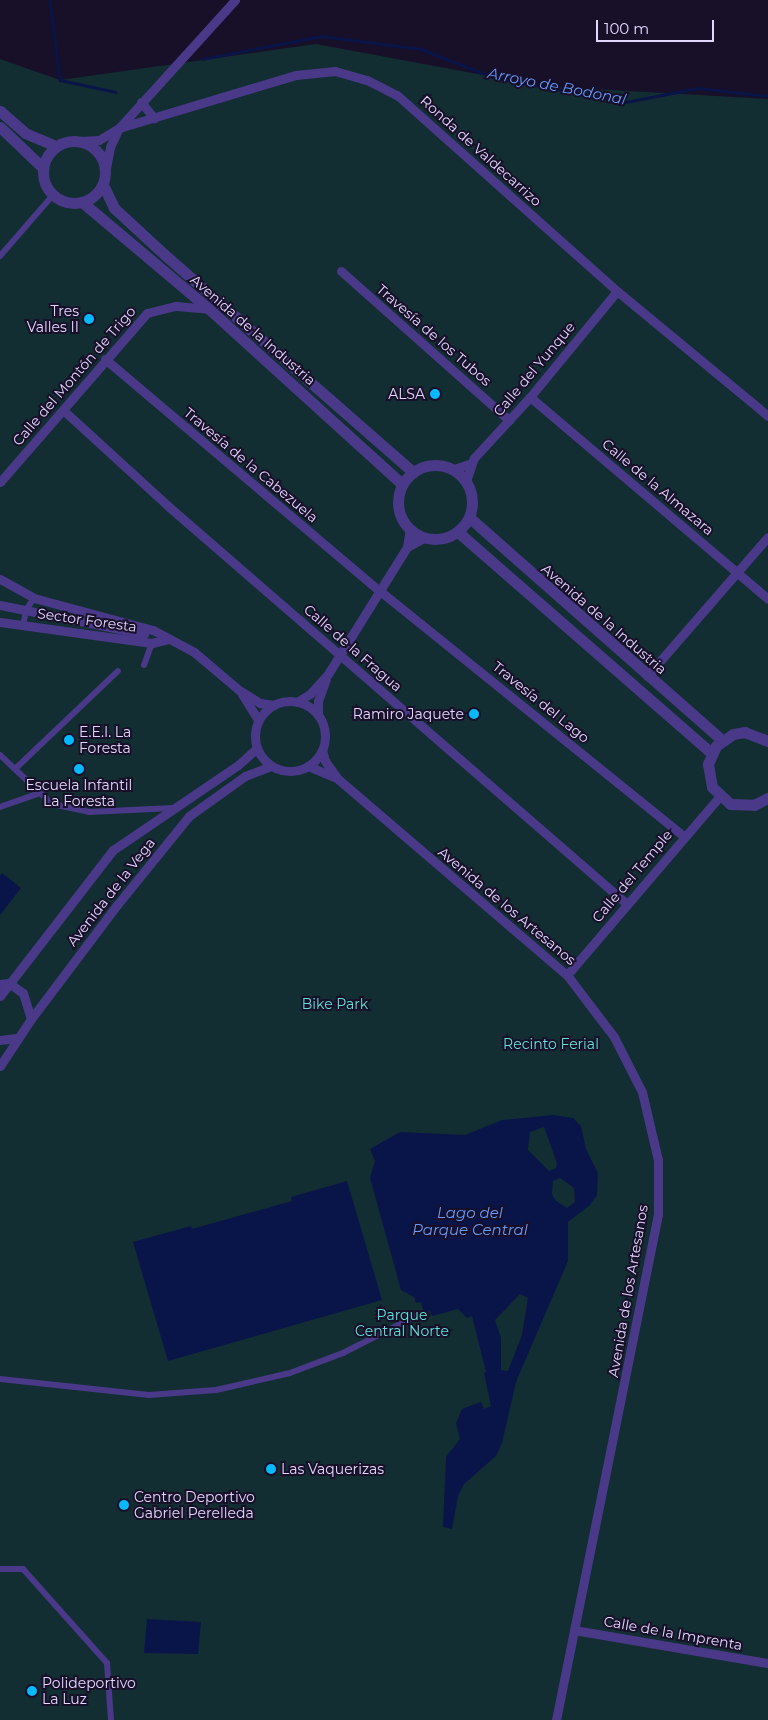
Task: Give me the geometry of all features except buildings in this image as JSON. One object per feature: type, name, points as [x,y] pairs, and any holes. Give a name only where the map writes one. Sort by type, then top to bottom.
[{"type":"street","points":[[56,146],[43,168],[45,183],[53,195],[66,202],[82,202],[97,193],[102,185],[110,147],[119,128],[140,102],[235,0]]},
{"type":"street","name":"Ronda de Valdecarrizo","points":[[80,141],[98,140],[119,128],[296,76],[335,70],[367,80],[397,95],[617,291],[768,416]]},
{"type":"street","points":[[140,102],[154,118]]},
{"type":"street","points":[[0,111],[25,133],[56,146],[80,141],[97,150],[106,168]]},
{"type":"street","points":[[0,128],[43,168]]},
{"type":"street","name":"Avenida de la Industria","points":[[102,185],[114,208],[413,472]]},
{"type":"street","points":[[0,256],[53,195]]},
{"type":"street","name":"Avenida de la Industria","points":[[82,202],[209,310],[402,484]]},
{"type":"street","name":"Travesía de los Tubos","points":[[341,271],[510,420]]},
{"type":"street","name":"Calle del Yunque","points":[[454,469],[470,463],[510,420],[617,291]]},
{"type":"street","name":"Calle del Montón de Trigo","points":[[0,482],[105,359],[147,314],[176,306],[209,310]]},
{"type":"street","name":"Travesía de la Cabezuela","points":[[105,359],[380,591]]},
{"type":"street","name":"Calle de la Almazara","points":[[530,397],[768,600]]},
{"type":"street","name":"Calle de la Fragua","points":[[62,410],[628,904]]},
{"type":"street","points":[[466,481],[470,463]]},
{"type":"street","points":[[407,547],[424,538],[442,538],[458,532],[470,518],[472,492],[466,481],[454,469],[433,464],[413,472],[402,484],[398,508],[410,529],[424,538]]},
{"type":"street","name":"Avenida de la Industria","points":[[470,518],[647,676],[722,740]]},
{"type":"street","points":[[239,690],[258,720],[256,748],[271,766],[290,771],[308,766],[322,750],[325,732],[318,715],[318,701],[328,674],[407,547],[410,529]]},
{"type":"street","points":[[458,532],[711,753]]},
{"type":"street","points":[[647,676],[768,536]]},
{"type":"street","points":[[0,579],[34,598],[153,630],[194,652],[239,690],[260,703],[274,705],[297,702],[310,694],[328,674]]},
{"type":"street","name":"Travesía del Lago","points":[[380,591],[684,836]]},
{"type":"street","points":[[23,626],[26,610],[34,598]]},
{"type":"street","points":[[0,605],[170,639]]},
{"type":"street","name":"Sector Foresta","points":[[0,622],[152,643],[170,639]]},
{"type":"street","points":[[144,665],[152,643]]},
{"type":"street","points":[[15,769],[118,671]]},
{"type":"street","points":[[297,702],[318,715]]},
{"type":"street","points":[[258,720],[274,705]]},
{"type":"street","points":[[767,800],[742,807],[719,797],[708,776],[711,753],[722,740],[746,732],[768,741]]},
{"type":"street","name":"Avenida de la Vega","points":[[0,996],[5,983],[113,850],[238,765],[256,748]]},
{"type":"street","name":"Avenida de los Artesanos","points":[[322,750],[325,761],[338,779],[568,974],[614,1037],[642,1092],[658,1160],[658,1214],[648,1272],[556,1720]]},
{"type":"street","points":[[0,755],[52,804],[89,812],[176,808]]},
{"type":"street","name":"Avenida de la Vega","points":[[0,1066],[31,1018],[190,816],[245,776],[271,766]]},
{"type":"street","name":"Avenida de los Artesanos","points":[[308,766],[338,779]]},
{"type":"street","points":[[0,806],[40,793]]},
{"type":"street","name":"Calle del Temple","points":[[568,974],[719,797]]},
{"type":"street","points":[[5,983],[23,993],[31,1018]]},
{"type":"street","points":[[0,1040],[17,1038]]},
{"type":"street","points":[[0,1379],[148,1395],[216,1390],[290,1373],[325,1360],[416,1316]]},
{"type":"street","points":[[0,1569],[23,1569],[107,1663],[111,1720]]},
{"type":"street","name":"Calle de la Imprenta","points":[[574,1630],[768,1663]]},
{"type":"green space","points":[[316,44],[542,86],[768,99],[768,1720],[0,1720],[0,59],[60,80]]},
{"type":"water","points":[[2,873],[21,888],[0,915],[0,876]]},
{"type":"water","name":"Lago del Parque Central","points":[[553,1115],[573,1118],[581,1126],[586,1149],[598,1173],[597,1195],[590,1205],[568,1222],[568,1261],[516,1382],[502,1443],[496,1456],[464,1484],[458,1496],[452,1529],[443,1527],[446,1457],[460,1439],[456,1423],[462,1409],[481,1402],[484,1409],[491,1406],[484,1373],[486,1372],[472,1316],[467,1318],[458,1309],[432,1316],[430,1311],[424,1313],[421,1302],[416,1303],[414,1297],[401,1290],[370,1178],[375,1161],[370,1149],[400,1132],[465,1135],[502,1120]],"holes":[[[544,1127],[557,1163],[556,1168],[549,1171],[528,1150],[530,1132]],[[560,1178],[574,1188],[575,1202],[567,1208],[555,1200],[552,1194],[553,1181]],[[520,1294],[528,1298],[522,1335],[508,1371],[501,1370],[501,1338],[495,1320]]]},
{"type":"water","points":[[347,1181],[382,1300],[168,1361],[133,1242],[191,1226],[192,1229],[292,1201],[291,1197]]},
{"type":"water","points":[[147,1619],[201,1622],[198,1654],[144,1653]]},
{"type":"waterway","name":"Arroyo de Bodonal","points":[[50,0],[60,80],[116,92]]},
{"type":"waterway","name":"Arroyo de Bodonal","points":[[202,59],[321,36],[421,49],[493,77],[626,102],[698,88],[768,96]]},
{"type":"place","name":"Tres Valles II","points":[[89,319]]},
{"type":"place","name":"ALSA","points":[[435,394]]},
{"type":"place","name":"Ramiro Jaquete","points":[[474,714]]},
{"type":"place","name":"E.E.I. La Foresta","points":[[69,740]]},
{"type":"place","name":"Escuela Infantil La Foresta","points":[[79,769]]},
{"type":"place","name":"Las Vaquerizas","points":[[271,1469]]},
{"type":"place","name":"Centro Deportivo Gabriel Perelleda","points":[[124,1505]]},
{"type":"place","name":"Polideportivo La Luz","points":[[32,1691]]},
{"type":"park label","name":"Bike Park","points":[[335,1004]]},
{"type":"park label","name":"Recinto Ferial","points":[[551,1044]]},
{"type":"park label","name":"Parque Central Norte","points":[[402,1324]]}]
